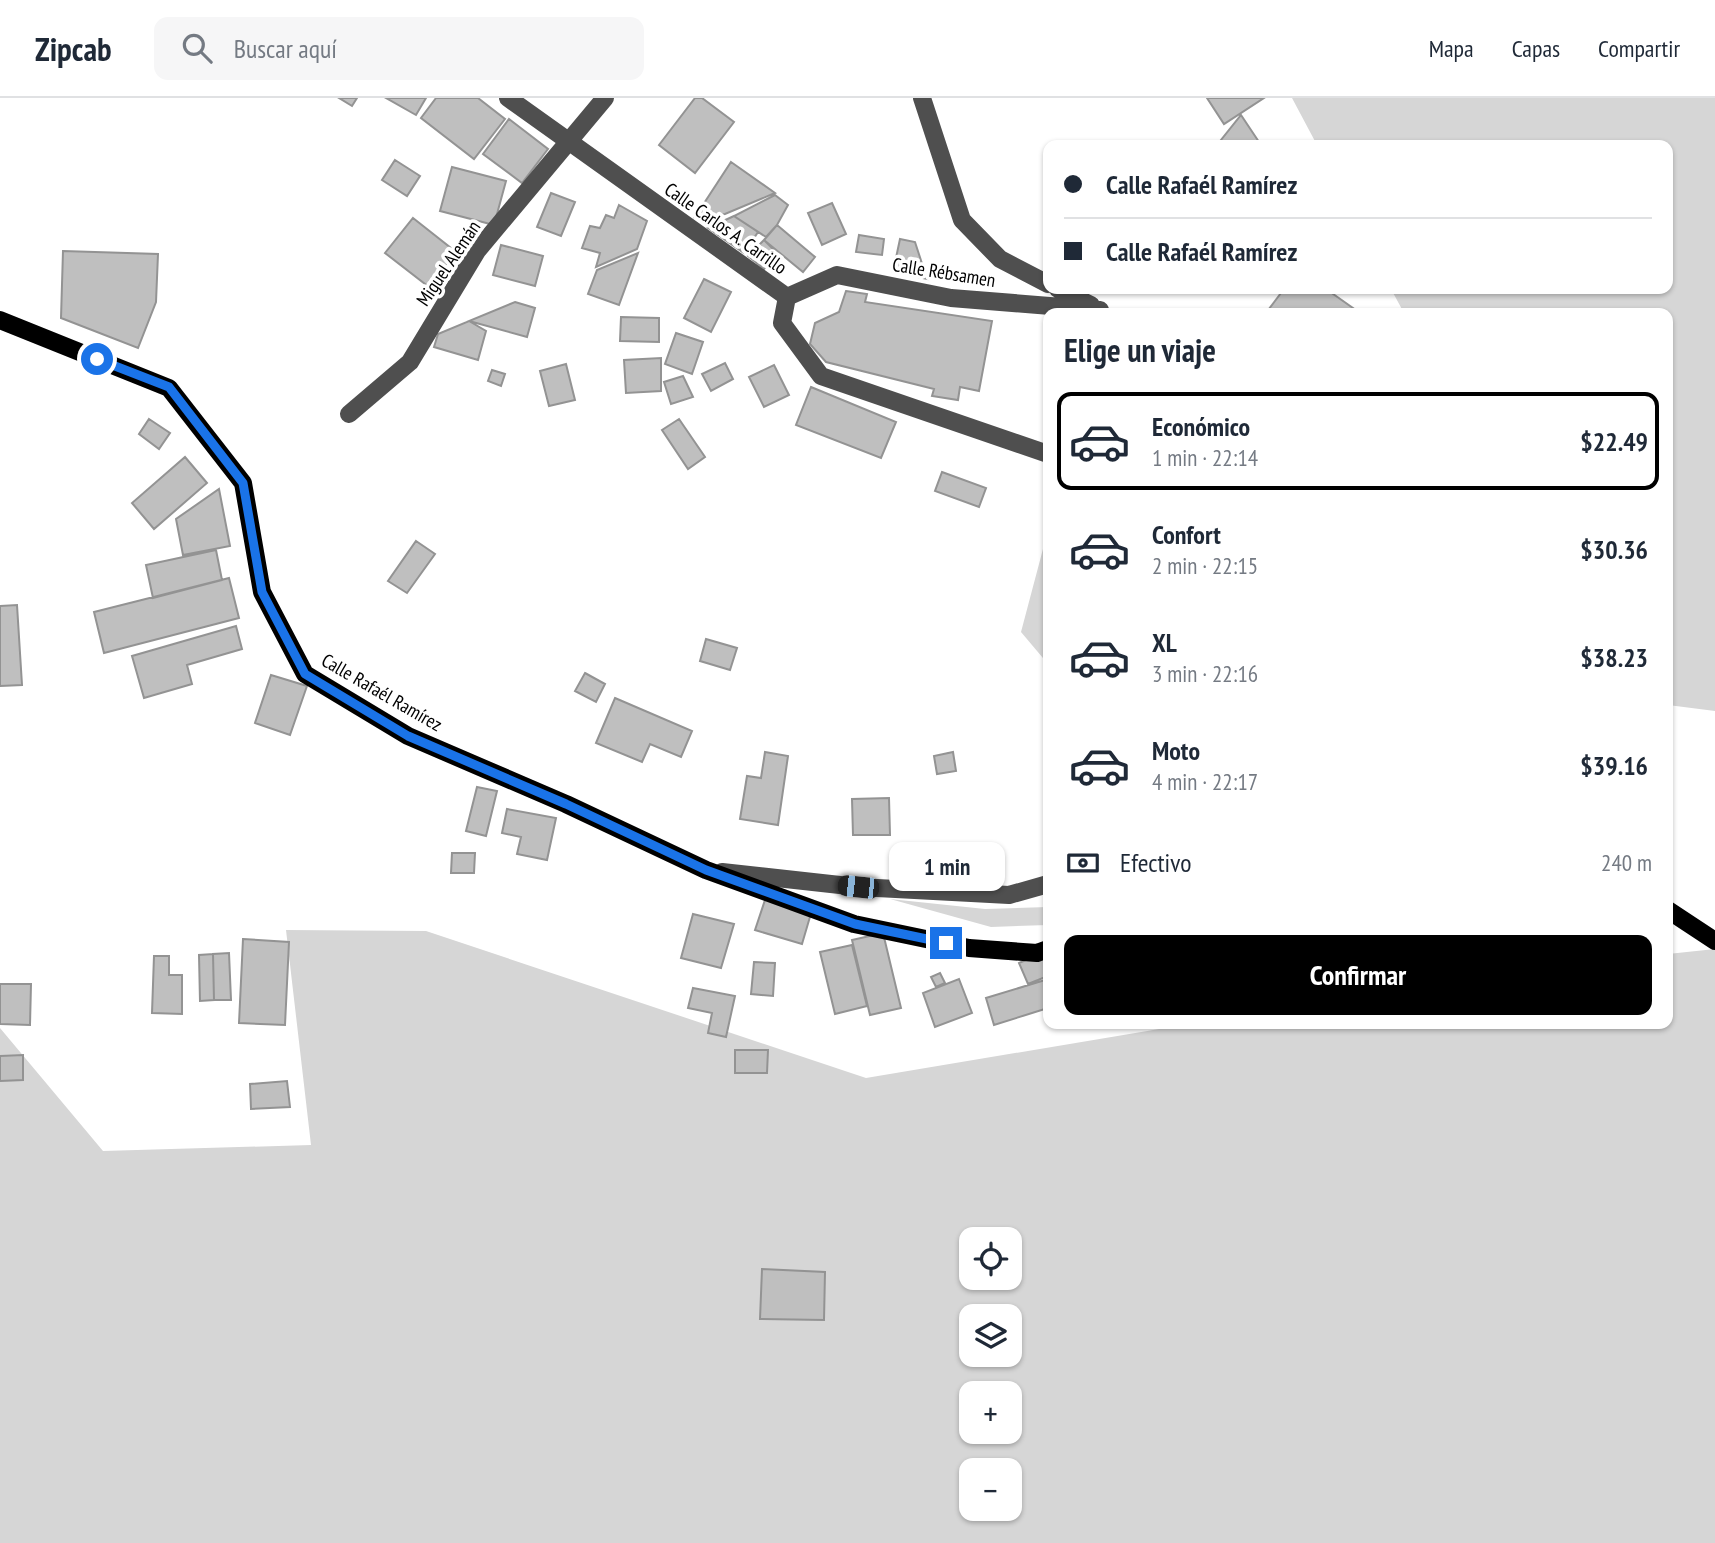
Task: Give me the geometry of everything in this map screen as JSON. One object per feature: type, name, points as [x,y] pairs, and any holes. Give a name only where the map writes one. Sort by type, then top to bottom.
[{"type":"main road","name":"Calle Rafaél Ramírez","points":[[0,320],[169,387],[243,483],[262,592],[305,674],[408,736],[566,804],[706,870],[855,924],[968,948],[1037,953],[1043,951]]},
{"type":"main road","points":[[1673,913],[1715,941]]},
{"type":"street","name":"Calle Carlos A. Carrillo","points":[[508,98],[787,298],[782,323],[821,376],[1043,452]]},
{"type":"street","name":"Miguel Alemán","points":[[349,414],[410,362],[477,251],[606,98]]},
{"type":"street","points":[[922,98],[962,220],[1000,259],[1043,281]]},
{"type":"street","name":"Calle Rébsamen","points":[[787,298],[836,275],[951,298],[1075,308]]},
{"type":"street","name":"Calle Rébsamen","points":[[1068,294],[1096,308]]},
{"type":"street","name":"Calle Rafaél Ramírez","points":[[706,870],[858,887],[1009,895],[1043,885]]},
{"type":"shaded area","points":[[1292,98],[1715,98],[1715,711],[1673,706],[1673,308],[1401,308],[1394,294],[1673,294],[1673,140],[1314,140]]},
{"type":"shaded area","points":[[1043,549],[1043,658],[1021,632]]},
{"type":"shaded area","points":[[890,899],[985,909],[1043,907],[1043,925],[991,927]]},
{"type":"shaded area","points":[[286,930],[426,931],[866,1078],[1159,1029],[1673,1029],[1673,953],[1715,949],[1715,1543],[0,1543],[0,1028],[103,1151],[311,1145]]},
{"type":"building","points":[[339,98],[357,98],[352,106]]},
{"type":"building","points":[[386,98],[426,98],[416,115]]},
{"type":"building","points":[[436,98],[478,98],[505,119],[474,159],[421,118]]},
{"type":"building","points":[[695,98],[702,98],[734,122],[695,173],[659,145]]},
{"type":"building","points":[[1207,98],[1264,98],[1224,124]]},
{"type":"building","points":[[1241,115],[1258,140],[1221,140]]},
{"type":"building","points":[[509,119],[548,149],[522,183],[483,154]]},
{"type":"building","points":[[395,160],[420,176],[407,196],[382,180]]},
{"type":"building","points":[[731,162],[775,193],[725,214],[695,217]]},
{"type":"building","points":[[452,167],[506,181],[494,225],[440,211]]},
{"type":"building","points":[[551,193],[575,202],[561,236],[537,227]]},
{"type":"building","points":[[775,195],[788,205],[777,225],[766,237],[734,216]]},
{"type":"building","points":[[832,203],[846,234],[822,245],[808,213]]},
{"type":"building","points":[[619,205],[647,221],[637,249],[596,267],[600,253],[582,248],[590,226],[600,228],[606,215],[614,218]]},
{"type":"building","points":[[734,216],[758,232],[744,253],[708,228]]},
{"type":"building","points":[[413,218],[456,252],[429,287],[385,253]]},
{"type":"building","points":[[777,225],[815,257],[803,272],[764,240]]},
{"type":"building","points":[[859,235],[884,239],[882,255],[856,252]]},
{"type":"building","points":[[900,239],[915,242],[927,279],[893,272]]},
{"type":"building","points":[[764,240],[777,253],[764,269],[748,256]]},
{"type":"building","points":[[501,245],[543,256],[535,286],[493,275]]},
{"type":"building","points":[[63,251],[158,254],[156,302],[138,348],[61,318]]},
{"type":"building","points":[[638,253],[619,305],[588,294],[597,270]]},
{"type":"building","points":[[704,279],[731,292],[711,332],[684,318]]},
{"type":"building","points":[[846,291],[867,294],[865,302],[992,321],[979,391],[960,387],[958,400],[932,396],[934,389],[826,362],[810,344],[815,323],[839,312]]},
{"type":"building","points":[[1280,294],[1333,294],[1353,308],[1270,308]]},
{"type":"building","points":[[515,302],[535,308],[527,337],[469,321]]},
{"type":"building","points":[[621,317],[659,318],[659,342],[620,341]]},
{"type":"building","points":[[469,321],[486,331],[478,360],[434,347],[438,334]]},
{"type":"building","points":[[676,333],[703,342],[692,374],[665,364]]},
{"type":"building","points":[[661,358],[661,391],[626,393],[624,360]]},
{"type":"building","points":[[725,363],[733,379],[711,391],[702,374]]},
{"type":"building","points":[[566,364],[575,400],[549,406],[540,371]]},
{"type":"building","points":[[774,365],[789,395],[764,407],[749,377]]},
{"type":"building","points":[[492,370],[505,374],[501,386],[488,381]]},
{"type":"building","points":[[683,376],[693,397],[671,404],[664,382]]},
{"type":"building","points":[[811,387],[896,422],[881,458],[796,425]]},
{"type":"building","points":[[149,419],[170,433],[159,449],[139,434]]},
{"type":"building","points":[[679,419],[705,457],[688,469],[662,430]]},
{"type":"building","points":[[185,457],[207,483],[154,529],[132,503]]},
{"type":"building","points":[[942,472],[986,488],[979,507],[935,491]]},
{"type":"building","points":[[219,489],[230,546],[183,555],[176,519]]},
{"type":"building","points":[[416,541],[435,554],[407,593],[388,581]]},
{"type":"building","points":[[216,550],[222,580],[153,598],[146,565]]},
{"type":"building","points":[[229,578],[239,618],[104,653],[94,612]]},
{"type":"building","points":[[17,605],[22,685],[0,686],[0,606]]},
{"type":"building","points":[[236,626],[242,649],[187,665],[192,684],[144,698],[132,656]]},
{"type":"building","points":[[706,639],[737,648],[730,670],[700,661]]},
{"type":"building","points":[[585,673],[605,684],[596,702],[575,691]]},
{"type":"building","points":[[271,675],[307,686],[290,735],[255,723]]},
{"type":"building","points":[[615,698],[692,731],[681,757],[650,744],[642,762],[596,743]]},
{"type":"building","points":[[765,752],[788,756],[778,825],[740,819],[747,776],[761,778]]},
{"type":"building","points":[[953,752],[956,771],[937,774],[934,756]]},
{"type":"building","points":[[477,787],[497,791],[486,836],[466,831]]},
{"type":"building","points":[[889,798],[890,835],[853,835],[852,799]]},
{"type":"building","points":[[507,809],[556,818],[547,860],[517,854],[521,837],[502,833]]},
{"type":"building","points":[[452,853],[475,853],[474,873],[451,873]]},
{"type":"building","points":[[766,897],[812,910],[802,944],[755,930]]},
{"type":"building","points":[[693,914],[734,924],[721,968],[681,958]]},
{"type":"building","points":[[883,933],[901,1008],[870,1015],[852,940]]},
{"type":"building","points":[[243,939],[289,942],[285,1025],[239,1023]]},
{"type":"building","points":[[852,945],[867,1006],[835,1014],[820,952]]},
{"type":"building","points":[[1043,952],[1043,978],[1028,984],[1019,963]]},
{"type":"building","points":[[229,953],[231,1000],[214,1000],[213,954]]},
{"type":"building","points":[[213,954],[214,1000],[200,1001],[199,955]]},
{"type":"building","points":[[154,956],[169,956],[169,975],[182,975],[182,1014],[152,1013]]},
{"type":"building","points":[[754,962],[775,963],[773,996],[751,994]]},
{"type":"building","points":[[940,973],[945,983],[936,987],[931,977]]},
{"type":"building","points":[[959,979],[972,1013],[935,1027],[923,993]]},
{"type":"building","points":[[1043,981],[1043,1010],[994,1025],[986,998]]},
{"type":"building","points":[[0,984],[31,984],[30,1025],[0,1024]]},
{"type":"building","points":[[693,988],[735,996],[726,1037],[708,1033],[712,1013],[688,1008]]},
{"type":"building","points":[[735,1050],[768,1050],[767,1073],[735,1073]]},
{"type":"building","points":[[23,1055],[23,1080],[0,1081],[0,1056]]},
{"type":"building","points":[[287,1081],[290,1107],[251,1109],[250,1084]]},
{"type":"building","points":[[762,1269],[825,1272],[824,1320],[760,1319]]},
{"type":"route","points":[[97,359],[169,387],[243,483],[262,592],[305,674],[408,736],[566,804],[706,870],[855,924],[946,943]]}]
